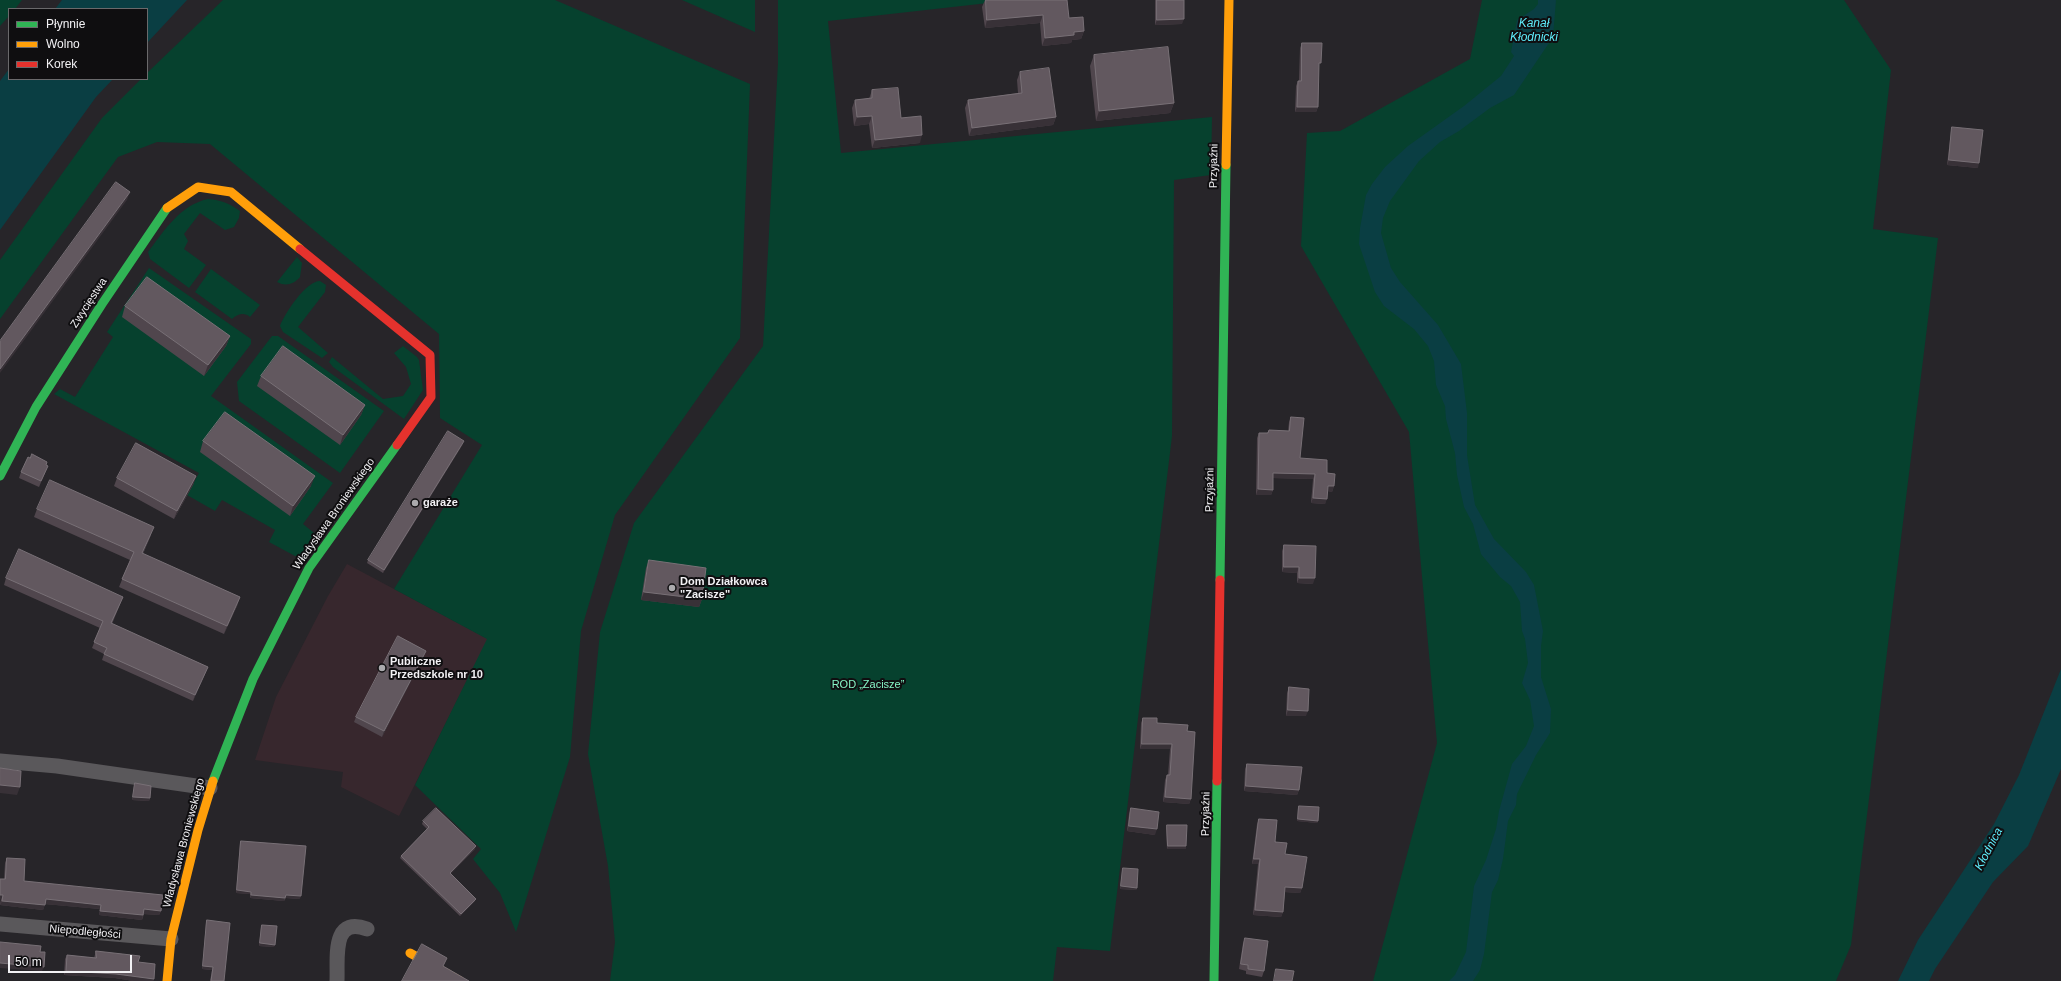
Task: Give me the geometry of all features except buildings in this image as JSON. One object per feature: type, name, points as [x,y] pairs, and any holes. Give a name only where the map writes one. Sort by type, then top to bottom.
[{"type":"street","name":"Przyjaźni","points":[[1214,981],[1229,0]]},
{"type":"street","name":"Zwycięstwa","points":[[0,476],[36,407],[102,304],[167,208],[198,187],[231,192]]},
{"type":"street","name":"Władysława Broniewskiego","points":[[167,981],[171,939],[210,788],[253,679],[309,568],[431,397],[430,355],[231,192]]},
{"type":"street","points":[[0,761],[58,766],[210,788]]},
{"type":"street","name":"Niepodległości","points":[[0,924],[171,939]]},
{"type":"street","points":[[337,981],[338,946],[340,935],[344,928],[351,925],[367,929]]},
{"type":"street","points":[[410,953],[460,981]]},
{"type":"shaded area","name":"Publiczne Przedszkole nr 10","points":[[347,564],[488,639],[399,816],[341,787],[343,772],[255,760],[276,697],[328,596]]},
{"type":"green space","points":[[0,0],[22,0],[16,8],[8,8],[8,17],[0,26]]},
{"type":"green space","points":[[223,0],[555,0],[750,84],[740,338],[615,515],[581,631],[570,757],[516,932],[500,893],[473,859],[481,849],[415,785],[487,639],[394,589],[482,445],[440,418],[439,334],[210,144],[157,142],[118,157],[0,319],[0,260],[102,118],[140,80],[148,80],[148,72]]},
{"type":"green space","points":[[682,0],[755,0],[755,32]]},
{"type":"green space","name":"ROD „Zacisze”","points":[[778,0],[1015,0],[828,21],[841,153],[1212,117],[1211,175],[1174,180],[1172,436],[1110,951],[1057,947],[1053,981],[610,981],[615,942],[608,866],[588,754],[600,632],[634,523],[763,346],[778,63]]},
{"type":"green space","points":[[1482,0],[1844,0],[1891,70],[1873,229],[1938,238],[1851,945],[1836,981],[1373,981],[1437,743],[1409,432],[1301,246],[1307,133],[1340,131],[1470,59]]},
{"type":"green space","points":[[208,199],[225,202],[232,206],[240,211],[239,218],[234,227],[225,230],[200,213],[184,234],[188,241],[184,249],[206,265],[189,288],[150,259],[148,252],[181,213],[198,202]]},
{"type":"green space","points":[[297,257],[302,263],[300,277],[290,284],[280,284],[277,282]]},
{"type":"green space","points":[[149,268],[251,339],[251,344],[211,396],[333,483],[303,524],[319,537],[304,557],[295,556],[269,542],[275,530],[222,500],[215,511],[187,495],[199,473],[54,394],[60,389],[75,397],[113,337],[107,332]]},
{"type":"green space","points":[[211,269],[260,305],[250,317],[246,314],[241,314],[232,319],[195,292]]},
{"type":"green space","points":[[320,281],[326,285],[325,292],[298,327],[328,353],[322,358],[283,332],[280,326],[286,313],[303,292],[314,282]]},
{"type":"green space","points":[[272,336],[278,336],[384,411],[340,473],[239,401],[237,382]]},
{"type":"green space","points":[[403,346],[419,360],[423,390],[404,419],[333,367],[329,362],[332,357],[383,399],[403,396],[411,384],[406,367],[394,353]]},
{"type":"water","points":[[62,0],[187,0],[148,42],[148,8],[56,8]]},
{"type":"water","name":"Kanał Kłodnicki","points":[[1538,0],[1556,0],[1553,37],[1514,95],[1490,108],[1459,131],[1440,142],[1419,161],[1390,201],[1383,218],[1381,233],[1391,268],[1400,282],[1438,325],[1461,364],[1467,413],[1467,455],[1475,505],[1494,539],[1526,572],[1534,585],[1543,631],[1541,646],[1541,677],[1551,709],[1550,733],[1536,755],[1517,794],[1516,805],[1508,821],[1503,859],[1498,880],[1492,892],[1484,954],[1480,970],[1473,981],[1449,981],[1455,975],[1466,952],[1474,886],[1486,860],[1496,829],[1499,811],[1512,764],[1526,746],[1534,726],[1530,700],[1522,683],[1528,663],[1525,639],[1522,631],[1520,602],[1511,586],[1500,577],[1481,554],[1473,524],[1464,507],[1457,475],[1455,453],[1446,419],[1445,406],[1436,385],[1434,361],[1428,346],[1414,329],[1384,306],[1375,292],[1359,244],[1360,228],[1366,195],[1372,184],[1385,167],[1408,146],[1464,106],[1501,76],[1514,56],[1511,52],[1517,20],[1534,9],[1538,4]]},
{"type":"water","points":[[8,70],[8,80],[112,80],[96,97],[0,230],[0,81]]},
{"type":"water","name":"Kłodnica","points":[[2061,669],[2061,769],[2028,846],[1993,882],[1935,969],[1929,981],[1898,981],[1918,940],[1994,824],[2019,775]]},
{"type":"traffic: fast","points":[[1220,580],[1226,165]]},
{"type":"traffic: fast","points":[[0,476],[36,407],[102,304],[167,208]]},
{"type":"traffic: fast","points":[[213,781],[253,679],[309,568],[397,445]]},
{"type":"traffic: fast","points":[[1214,981],[1217,781]]},
{"type":"traffic: slow","points":[[1226,165],[1229,0]]},
{"type":"traffic: slow","points":[[167,208],[198,187],[231,192],[300,249]]},
{"type":"traffic: slow","points":[[167,981],[171,939],[198,830],[213,781]]},
{"type":"traffic: slow","points":[[410,953],[460,981]]},
{"type":"traffic: jam","points":[[300,249],[430,355],[431,397],[397,445]]},
{"type":"traffic: jam","points":[[1217,781],[1220,580]]},
{"type":"place","name":"garaże","points":[[415,503]]},
{"type":"place","name":"Dom Działkowca \"Zacisze\"","points":[[672,588]]},
{"type":"place","name":"Publiczne Przedszkole nr 10","points":[[382,668]]}]
